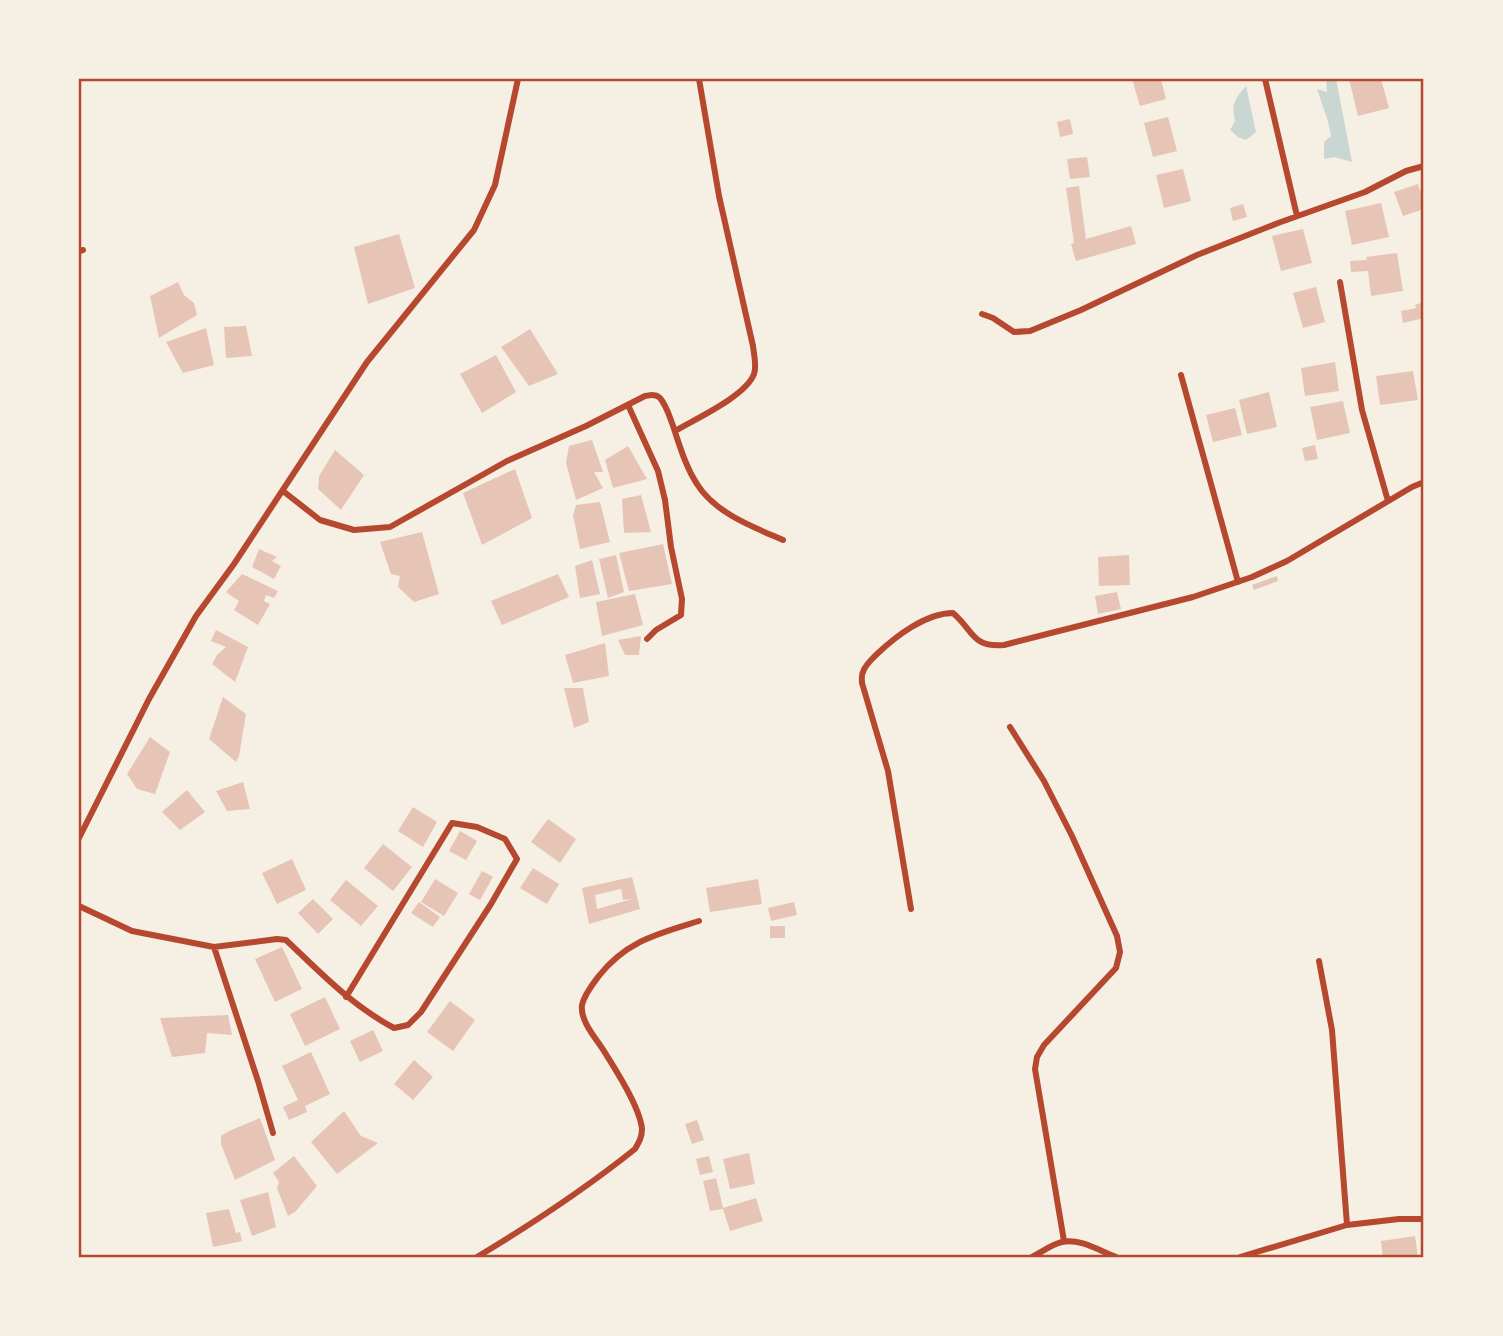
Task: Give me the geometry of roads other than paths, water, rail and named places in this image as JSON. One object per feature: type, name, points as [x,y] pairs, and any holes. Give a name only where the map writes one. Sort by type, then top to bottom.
[{"type":"street","points":[[79,838],[149,699],[196,616],[234,564],[367,362],[474,230],[495,185],[518,79]]},
{"type":"street","points":[[675,431],[732,398],[749,384],[755,371],[753,346],[719,196],[699,79]]},
{"type":"street","points":[[1265,79],[1297,216]]},
{"type":"street","points":[[982,314],[1014,332],[1030,331],[1197,255],[1365,192],[1424,166]]},
{"type":"street","points":[[1340,282],[1362,410],[1388,501]]},
{"type":"street","points":[[1181,375],[1238,582]]},
{"type":"street","points":[[283,491],[320,520],[354,530],[390,527],[507,461],[653,394],[659,397],[666,408],[696,484],[711,501],[745,523],[783,541]]},
{"type":"street","points":[[628,405],[658,471],[682,599],[681,615],[647,639]]},
{"type":"street","points":[[911,909],[888,771],[862,683],[863,671],[887,644],[908,629],[945,613],[953,613],[980,643],[991,646],[1004,645],[1192,597],[1238,582],[1287,561],[1424,482]]},
{"type":"street","points":[[1010,727],[1044,781],[1072,836],[1117,936],[1120,952],[1116,968],[1044,1045],[1037,1057],[1035,1069],[1064,1241]]},
{"type":"street","points":[[79,906],[132,931],[214,947],[286,940],[336,989],[346,997],[373,1017],[394,1028],[408,1024],[421,1012],[491,904],[517,859],[505,839],[477,827],[452,823],[346,997]]},
{"type":"street","points":[[477,1257],[576,1193],[635,1149],[641,1140],[639,1116],[616,1069],[583,1017],[582,1004],[588,990],[620,953],[648,937],[699,921]]},
{"type":"street","points":[[214,947],[273,1133]]},
{"type":"street","points":[[1319,961],[1332,1030],[1347,1225]]},
{"type":"street","points":[[1240,1257],[1347,1225],[1424,1219]]},
{"type":"street","points":[[1032,1257],[1064,1241],[1077,1242],[1116,1257]]}]
